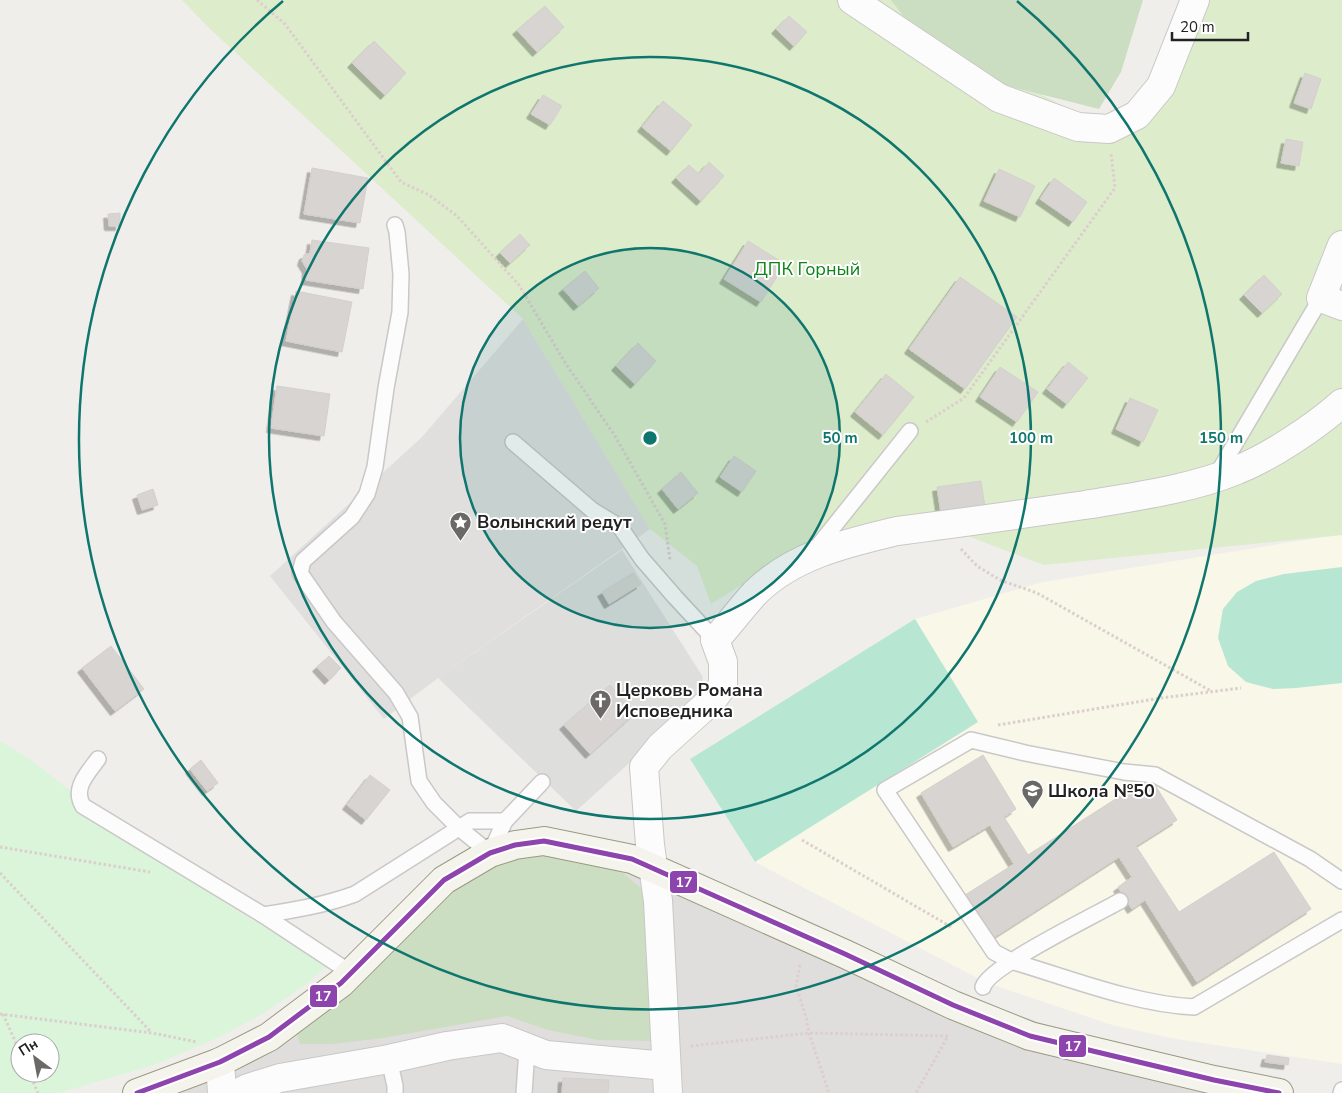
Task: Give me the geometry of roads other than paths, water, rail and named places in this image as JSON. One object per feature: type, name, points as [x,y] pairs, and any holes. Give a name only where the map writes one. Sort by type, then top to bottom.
[{"type":"main road","points":[[137,1093],[220,1062],[269,1038],[341,983],[444,880],[490,853],[515,844],[544,841],[632,859],[653,867],[952,1005],[1030,1036],[1215,1086],[1279,1093]]},
{"type":"street","points":[[852,0],[999,98],[1078,127],[1109,129],[1137,115],[1161,86],[1195,0]]},
{"type":"street","points":[[1331,302],[1342,245]]},
{"type":"street","points":[[668,1093],[658,901],[644,767],[660,747],[713,699],[723,685],[723,662],[715,640],[756,593],[777,575],[808,558],[830,548],[867,538],[897,531],[1123,499],[1197,483],[1237,470],[1270,453],[1323,420],[1342,403]]},
{"type":"street","points":[[238,1093],[280,1078],[389,1059],[448,1046],[502,1038],[546,1055],[666,1058]]},
{"type":"street","points":[[220,1062],[222,1093]]},
{"type":"lane","points":[[395,226],[401,274],[400,312],[386,388],[375,467],[367,494],[352,517],[303,561],[300,573],[334,622],[396,693],[410,717],[419,781],[434,803],[459,828],[490,853],[505,820],[542,782]]},
{"type":"lane","points":[[1215,477],[1331,302]]},
{"type":"lane","points":[[808,558],[910,431]]},
{"type":"lane","points":[[513,442],[592,510],[620,528],[642,559],[715,640]]},
{"type":"lane","points":[[1342,880],[1310,859],[1155,775],[1124,772],[1024,753],[971,740],[886,790],[994,952],[1011,961],[1146,1002],[1194,1007],[1342,920]]},
{"type":"lane","points":[[98,759],[78,791],[83,806],[263,915],[351,973]]},
{"type":"lane","points":[[263,915],[340,900],[355,894],[470,821],[505,820]]},
{"type":"lane","points":[[983,987],[985,982],[1011,961],[1120,901]]},
{"type":"lane","points":[[524,1093],[527,1049]]},
{"type":"lane","points":[[389,1059],[396,1086],[395,1093]]},
{"type":"place","name":"Волынский редут","points":[[461,541]]},
{"type":"place","name":"Церковь Романа Исповедника","points":[[600,719]]},
{"type":"place","name":"Школа №50","points":[[1032,810]]},
{"type":"park label","name":"ДПК Горный","points":[[807,269]]}]
